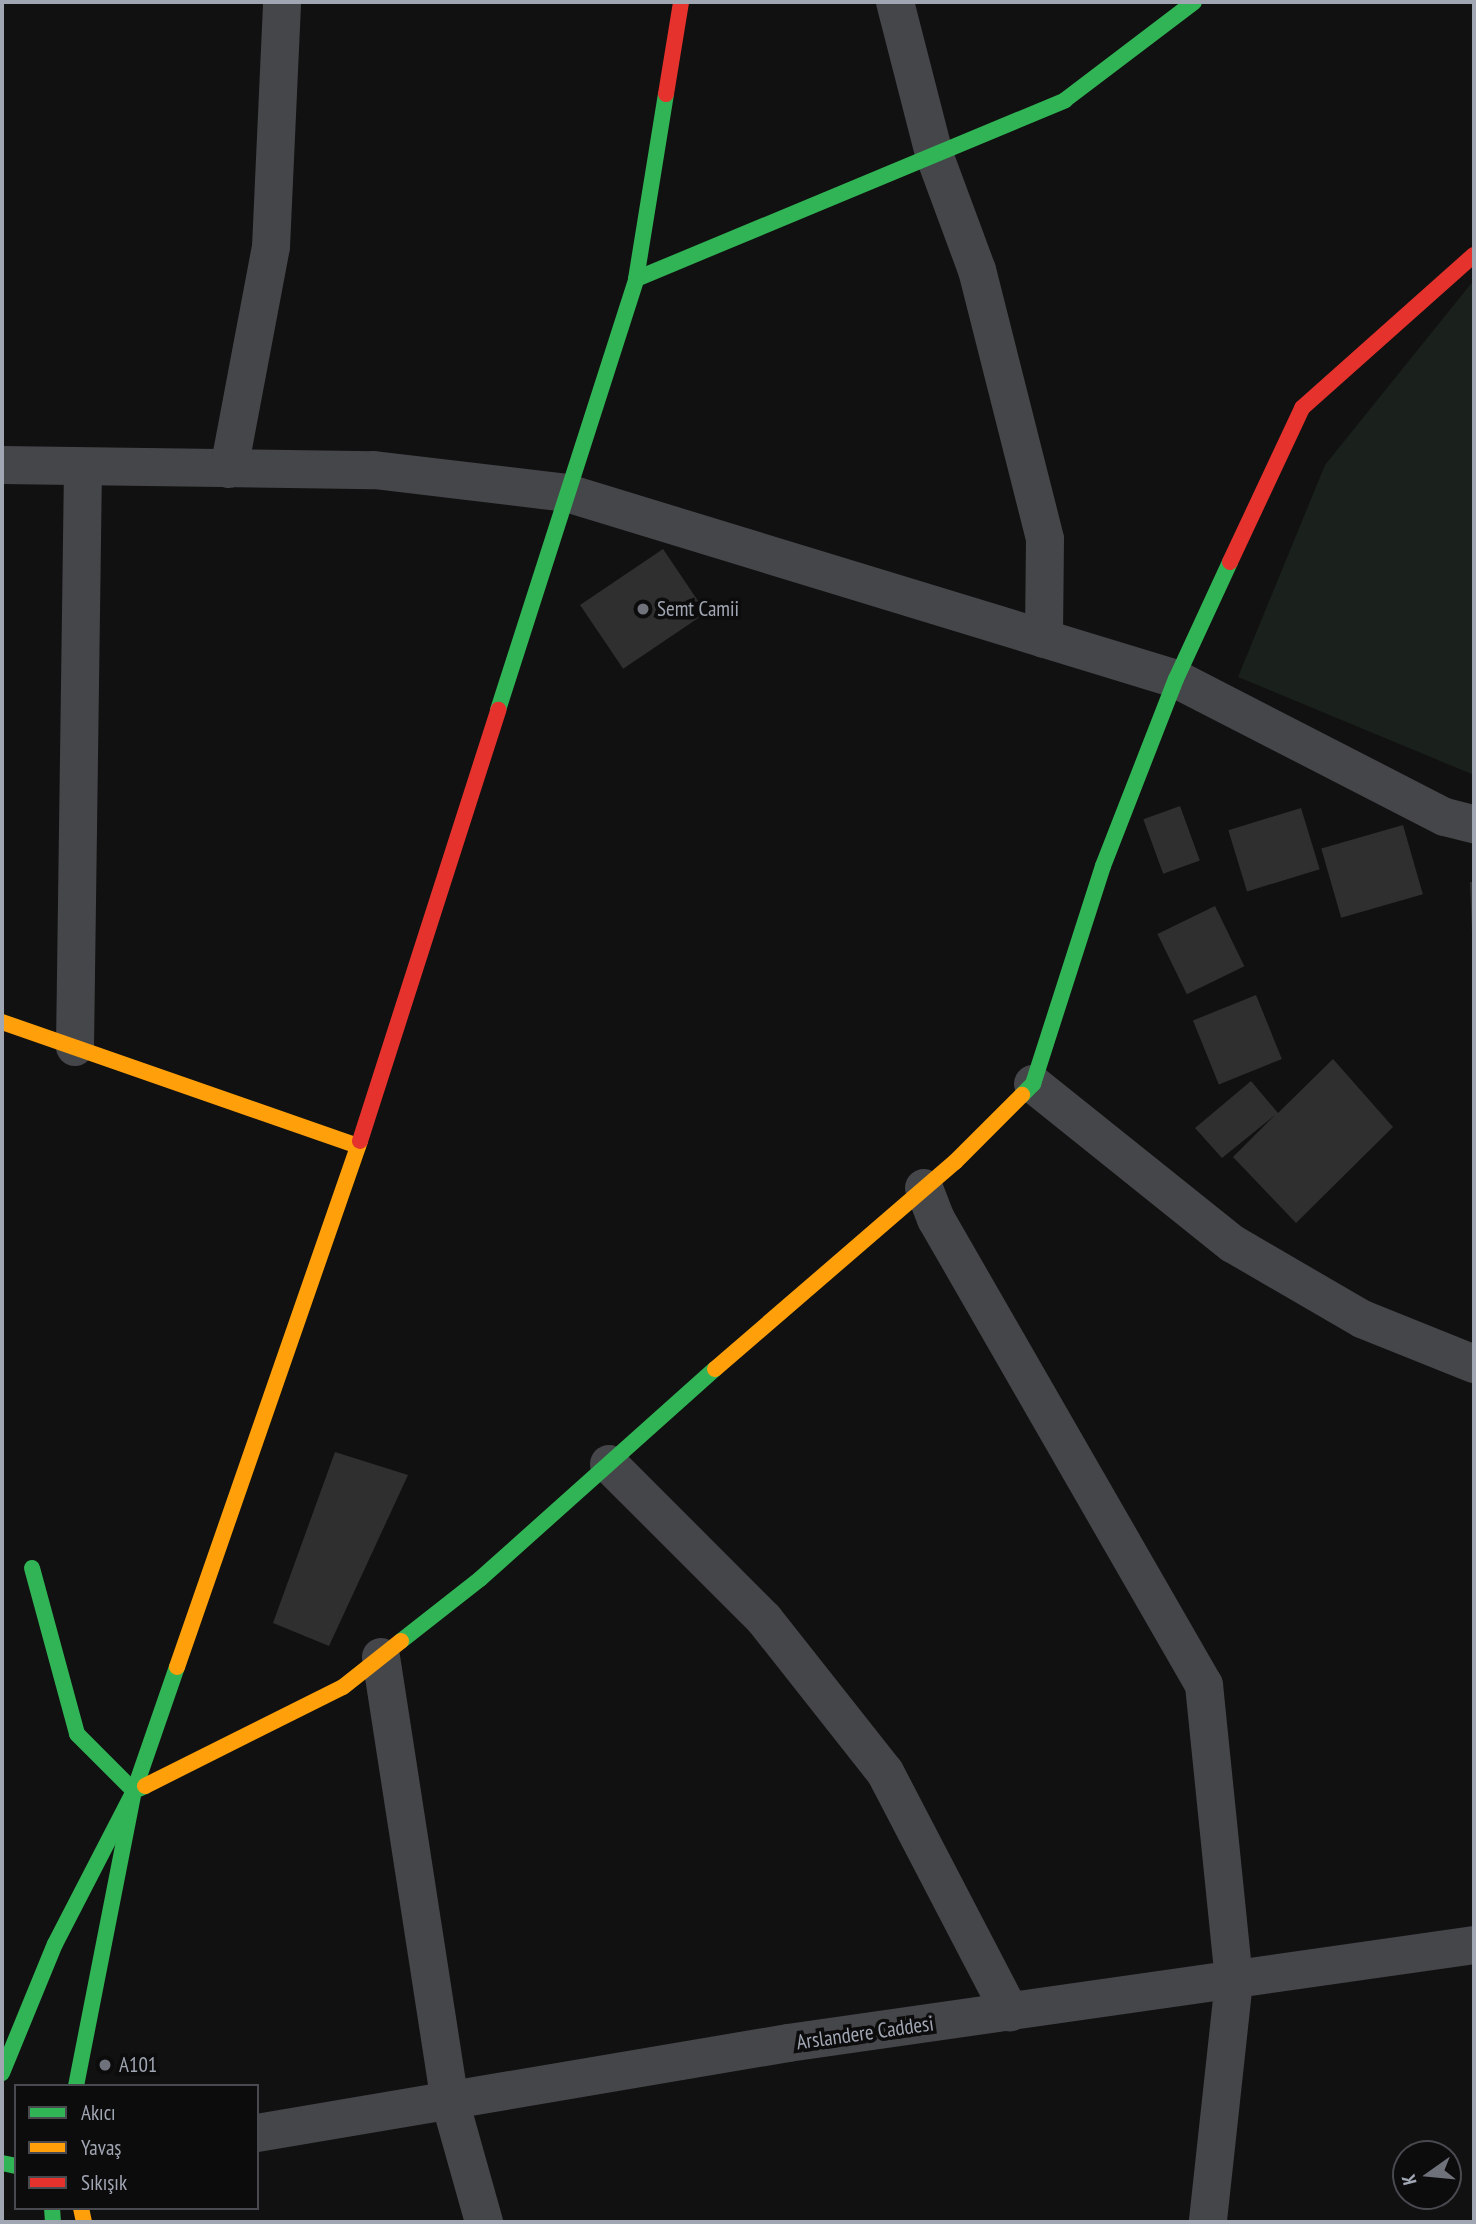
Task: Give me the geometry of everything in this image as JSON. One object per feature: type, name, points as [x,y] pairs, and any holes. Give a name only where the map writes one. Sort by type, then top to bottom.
[{"type":"street","points":[[229,469],[271,247],[282,2]]},
{"type":"street","points":[[76,2084],[134,1791],[358,1146],[636,279],[681,2]]},
{"type":"street","points":[[895,2],[934,154],[977,270],[1045,539],[1044,639]]},
{"type":"street","points":[[636,279],[1065,100],[1194,2]]},
{"type":"street","points":[[2,2073],[55,1944],[134,1791],[343,1687],[382,1657],[480,1579],[923,1188],[1033,1084],[1103,866],[1176,680],[1302,408],[1474,255]]},
{"type":"street","points":[[2,465],[374,470],[567,493],[1176,680],[1445,817],[1474,824]]},
{"type":"street","points":[[75,1047],[83,468]]},
{"type":"street","points":[[2,1022],[358,1146]]},
{"type":"street","points":[[1033,1084],[1233,1244],[1362,1319],[1474,1364]]},
{"type":"street","points":[[923,1188],[936,1219],[1204,1685],[1234,1981],[1208,2222]]},
{"type":"street","points":[[609,1464],[764,1619],[885,1772],[1010,2012]]},
{"type":"street","points":[[32,1568],[77,1734],[134,1791]]},
{"type":"street","points":[[382,1657],[450,2101],[484,2222]]},
{"type":"street","name":"Arslandere Caddesi","points":[[259,2133],[1010,2012],[1474,1945]]},
{"type":"shaded area","points":[[1474,280],[1474,775],[1238,677],[1325,465]]},
{"type":"building","name":"Semt Camii","points":[[663,549],[706,613],[623,669],[580,605]]},
{"type":"building","points":[[1180,806],[1200,861],[1163,874],[1143,819]]},
{"type":"building","points":[[1301,808],[1320,869],[1247,891],[1228,830]]},
{"type":"building","points":[[1403,825],[1423,894],[1341,918],[1321,848]]},
{"type":"building","points":[[1470,882],[1474,882],[1472,933]]},
{"type":"building","points":[[1215,906],[1244,966],[1187,994],[1157,934]]},
{"type":"building","points":[[1256,995],[1282,1059],[1219,1084],[1193,1020]]},
{"type":"building","points":[[1333,1059],[1393,1127],[1296,1223],[1233,1157],[1275,1115],[1222,1158],[1195,1128],[1251,1081],[1278,1113]]},
{"type":"building","points":[[335,1452],[408,1475],[329,1646],[273,1623]]},
{"type":"traffic: fast","points":[[636,279],[1065,100],[1194,2]]},
{"type":"traffic: fast","points":[[498,710],[636,279],[666,94]]},
{"type":"traffic: fast","points":[[1022,1095],[1033,1084],[1103,866],[1176,679],[1230,562]]},
{"type":"traffic: fast","points":[[401,1641],[480,1579],[715,1369]]},
{"type":"traffic: fast","points":[[32,1568],[77,1734],[134,1791]]},
{"type":"traffic: fast","points":[[76,2084],[134,1791],[177,1667]]},
{"type":"traffic: fast","points":[[2,2073],[55,1944],[134,1791],[145,1786]]},
{"type":"traffic: fast","points":[[2,2163],[14,2166]]},
{"type":"traffic: fast","points":[[52,2210],[53,2222]]},
{"type":"traffic: slow","points":[[2,1022],[358,1146]]},
{"type":"traffic: slow","points":[[715,1369],[955,1162],[1022,1095]]},
{"type":"traffic: slow","points":[[177,1667],[360,1141]]},
{"type":"traffic: slow","points":[[145,1786],[343,1687],[401,1641]]},
{"type":"traffic: slow","points":[[81,2210],[84,2222]]},
{"type":"traffic: jam","points":[[666,94],[681,2]]},
{"type":"traffic: jam","points":[[1230,562],[1302,408],[1474,255]]},
{"type":"traffic: jam","points":[[360,1141],[498,710]]},
{"type":"place","name":"Semt Camii","points":[[643,609]]},
{"type":"place","name":"A101","points":[[105,2065]]}]
